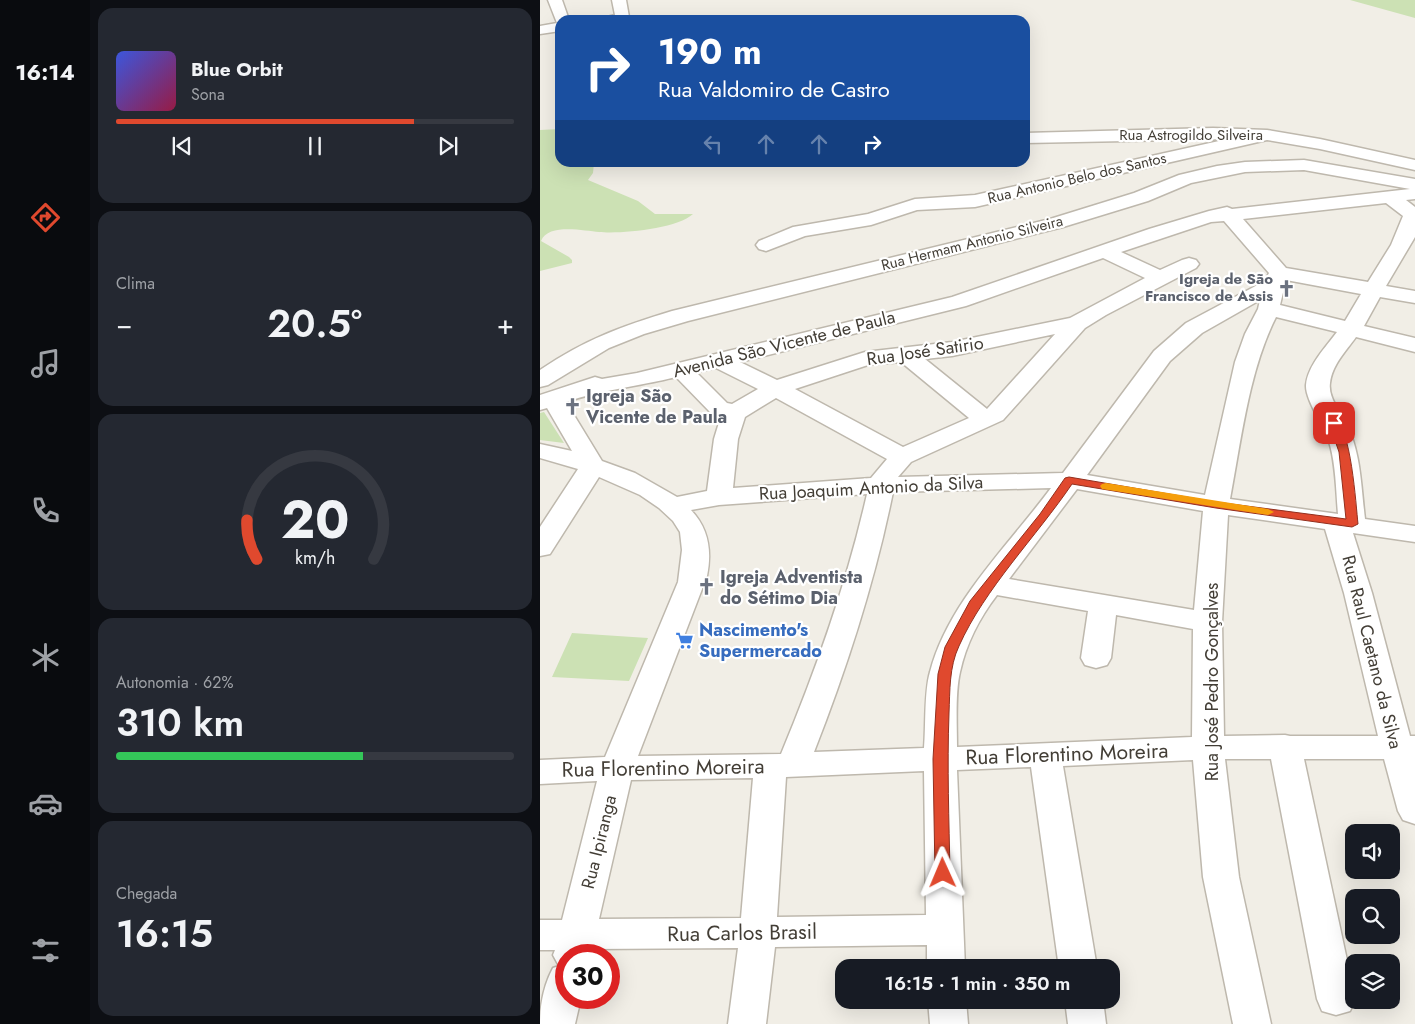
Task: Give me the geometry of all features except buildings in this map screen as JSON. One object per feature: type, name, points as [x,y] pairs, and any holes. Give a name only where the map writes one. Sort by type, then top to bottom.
[{"type":"street","points":[[555,0],[560,15]]},
{"type":"street","points":[[619,0],[622,15]]},
{"type":"street","points":[[540,30],[555,28]]},
{"type":"street","name":"Rua Astrogildo Silveira","points":[[1030,138],[1194,133],[1267,135],[1320,144],[1415,165]]},
{"type":"street","name":"Rua Antonio Belo dos Santos","points":[[766,245],[800,230],[866,220],[920,204],[975,201],[1267,135]]},
{"type":"street","name":"Rua Hermam Antonio Silveira","points":[[544,394],[584,352],[610,339],[641,328],[1091,213],[1202,174],[1245,167],[1304,165],[1386,188],[1415,184]]},
{"type":"street","name":"Avenida São Vicente de Paula","points":[[544,394],[616,384],[681,370],[959,302],[987,290],[1194,221],[1386,188],[1415,194]]},
{"type":"street","name":"Rua Raul Caetano da Silva","points":[[1386,188],[1413,215],[1405,237],[1351,330],[1332,354],[1320,376],[1318,385],[1319,394],[1339,436],[1344,452],[1344,522],[1365,616],[1405,747],[1415,811]]},
{"type":"street","points":[[1226,214],[1248,235],[1276,279]]},
{"type":"street","points":[[1103,251],[1160,278]]},
{"type":"street","points":[[747,1024],[781,765],[824,688],[870,540],[884,476],[902,457],[986,420],[1002,409],[1077,324],[1098,310],[1189,264]]},
{"type":"street","points":[[946,959],[940,759],[944,674],[952,647],[975,604],[1044,516],[1162,356],[1174,344],[1202,323],[1276,279],[1415,297]]},
{"type":"street","name":"Rua José Pedro Gonçalves","points":[[1252,1024],[1221,877],[1208,748],[1208,622],[1216,505],[1246,362],[1256,334],[1269,309],[1276,279]]},
{"type":"street","name":"Avenida São Vicente de Paula","points":[[578,390],[668,363],[937,298],[987,290]]},
{"type":"street","points":[[1269,309],[1415,345]]},
{"type":"street","name":"Rua José Satirio","points":[[735,413],[775,388],[865,359],[986,343],[1077,324]]},
{"type":"street","points":[[906,354],[986,420]]},
{"type":"street","points":[[718,360],[775,388],[902,457]]},
{"type":"street","points":[[681,370],[719,408],[735,413],[726,439],[719,497]]},
{"type":"street","points":[[540,546],[593,466],[544,394]]},
{"type":"street","name":"Rua Ipiranga","points":[[540,451],[593,466],[638,484],[674,506],[693,533],[696,567],[685,600],[617,768],[574,944]]},
{"type":"street","name":"Rua Joaquim Antonio da Silva","points":[[674,506],[719,497],[882,485],[1069,480],[1216,505],[1344,522],[1415,534]]},
{"type":"street","points":[[991,585],[1208,622]]},
{"type":"street","points":[[1096,658],[1104,604]]},
{"type":"street","points":[[1285,746],[1336,999]]},
{"type":"street","name":"Rua Florentino Moreira","points":[[540,772],[617,768],[781,765],[1208,748],[1285,746],[1405,747]]},
{"type":"street","points":[[1044,754],[1077,959]]},
{"type":"street","name":"Rua Carlos Brasil","points":[[588,944],[758,932],[944,930]]},
{"type":"street","name":"Rua Carlos Brasil","points":[[540,935],[571,944]]},
{"type":"street","points":[[556,1024],[559,1009]]},
{"type":"street","points":[[947,1009],[948,1024]]},
{"type":"street","points":[[1086,1009],[1088,1024]]},
{"type":"green space","points":[[1350,0],[1415,0],[1415,18]]},
{"type":"green space","points":[[555,129],[555,167],[594,167],[593,173],[588,180],[638,201],[655,214],[693,214],[685,219],[662,227],[634,231],[609,232],[567,229],[551,232],[545,235],[541,241],[569,257],[572,263],[540,271],[540,130]]},
{"type":"green space","points":[[544,412],[564,443],[540,440],[540,413]]},
{"type":"green space","points":[[572,633],[648,638],[629,681],[552,677]]},
{"type":"slow traffic","points":[[1106,486],[1268,512]]},
{"type":"place","name":"Igreja de São Francisco de Assis","points":[[1287,288]]},
{"type":"place","name":"Igreja São Vicente de Paula","points":[[572,406]]},
{"type":"place","name":"Igreja Adventista do Sétimo Dia","points":[[706,587]]},
{"type":"place","name":"Nascimento's Supermercado","points":[[685,640]]},
{"type":"route","points":[[943,873],[940,759],[944,674],[952,647],[975,604],[1044,516],[1069,480],[1216,505],[1352,524],[1344,452],[1334,423]]}]
